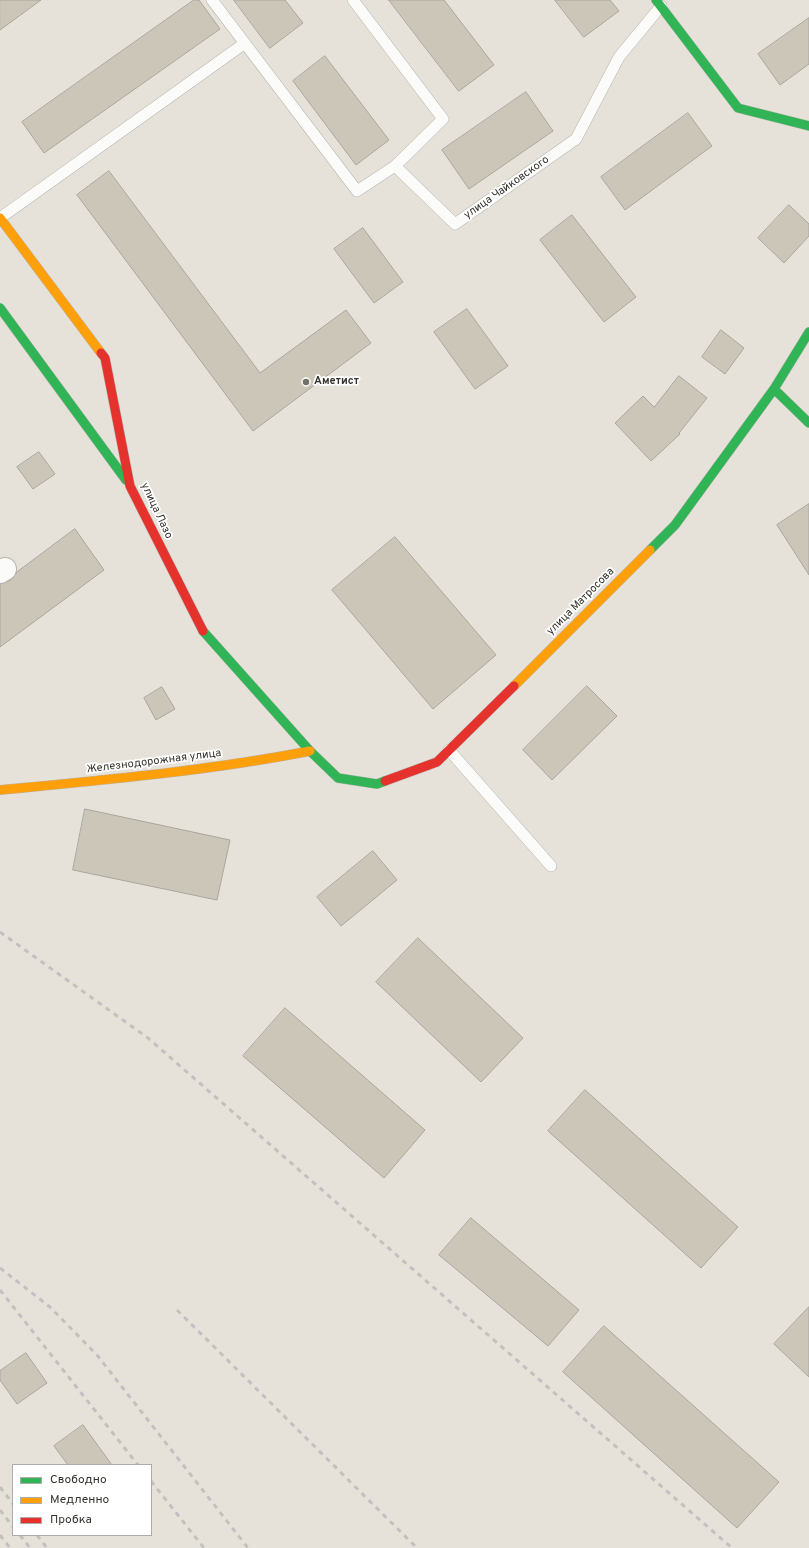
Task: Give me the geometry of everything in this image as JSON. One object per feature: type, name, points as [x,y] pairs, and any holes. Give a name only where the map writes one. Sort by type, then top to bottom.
[{"type":"street","name":"улица Чайковского","points":[[659,3],[738,108],[809,126]]},
{"type":"street","name":"улица Лазо","points":[[0,218],[105,358],[130,486],[200,628],[310,751]]},
{"type":"street","points":[[0,308],[130,486]]},
{"type":"street","name":"улица Матросова","points":[[310,751],[338,778],[377,784],[437,762],[675,525],[774,389],[809,332]]},
{"type":"street","points":[[774,389],[809,422]]},
{"type":"street","name":"Железнодорожная улица","points":[[0,790],[160,775],[269,760],[310,751]]},
{"type":"lane","points":[[212,0],[356,191],[395,166],[443,119],[353,0]]},
{"type":"lane","name":"улица Чайковского","points":[[395,166],[455,224],[576,139],[619,57],[659,3]]},
{"type":"lane","points":[[0,218],[245,43]]},
{"type":"lane","points":[[449,750],[551,866]]},
{"type":"building","points":[[0,0],[41,0],[0,30]]},
{"type":"building","points":[[194,0],[199,0],[220,29],[44,153],[22,122]]},
{"type":"building","points":[[234,0],[285,0],[303,23],[270,48]]},
{"type":"building","points":[[389,0],[444,0],[494,65],[459,91]]},
{"type":"building","points":[[555,0],[610,0],[619,11],[584,37]]},
{"type":"building","points":[[809,18],[809,64],[780,85],[758,54]]},
{"type":"building","points":[[325,56],[389,140],[356,165],[293,81]]},
{"type":"building","points":[[526,92],[553,131],[469,189],[442,150]]},
{"type":"building","points":[[688,113],[712,146],[625,210],[601,177]]},
{"type":"building","points":[[109,171],[260,373],[346,310],[371,343],[253,431],[77,195]]},
{"type":"building","points":[[789,205],[809,224],[809,236],[784,263],[758,238]]},
{"type":"building","points":[[572,215],[636,297],[604,322],[540,240]]},
{"type":"building","points":[[363,228],[403,282],[374,303],[334,249]]},
{"type":"building","points":[[467,309],[508,366],[475,389],[434,332]]},
{"type":"building","points":[[721,330],[744,348],[725,374],[702,357]]},
{"type":"building","points":[[679,376],[707,398],[679,433],[680,434],[651,461],[615,423],[643,396],[654,407]]},
{"type":"building","points":[[39,452],[55,474],[33,489],[17,467]]},
{"type":"building","points":[[809,504],[809,575],[777,525]]},
{"type":"building","points":[[75,529],[104,570],[0,647],[0,584],[11,580],[17,572]]},
{"type":"building","points":[[395,537],[496,655],[433,709],[332,590]]},
{"type":"building","points":[[587,686],[617,716],[552,780],[523,750]]},
{"type":"building","points":[[162,687],[175,709],[156,720],[144,698]]},
{"type":"building","points":[[85,809],[230,840],[217,900],[73,870]]},
{"type":"building","points":[[373,851],[397,880],[341,926],[317,897]]},
{"type":"building","points":[[418,938],[523,1038],[481,1082],[376,982]]},
{"type":"building","points":[[285,1008],[425,1130],[384,1178],[243,1056]]},
{"type":"building","points":[[585,1090],[738,1227],[701,1268],[548,1131]]},
{"type":"building","points":[[471,1218],[579,1310],[548,1346],[439,1255]]},
{"type":"building","points":[[809,1307],[809,1377],[774,1344]]},
{"type":"building","points":[[604,1326],[779,1482],[737,1528],[563,1372]]},
{"type":"building","points":[[26,1353],[47,1383],[17,1404],[0,1380],[0,1371]]},
{"type":"building","points":[[83,1425],[111,1464],[67,1464],[54,1446]]},
{"type":"railway","points":[[0,932],[148,1038],[732,1548]]},
{"type":"railway","points":[[0,1268],[50,1307],[97,1355],[248,1548]]},
{"type":"railway","points":[[0,1290],[137,1464]]},
{"type":"railway","points":[[177,1310],[417,1548]]},
{"type":"railway","points":[[152,1482],[204,1548]]},
{"type":"railway","points":[[0,1487],[12,1503]]},
{"type":"railway","points":[[0,1510],[12,1526]]},
{"type":"railway","points":[[0,1535],[10,1548]]},
{"type":"railway","points":[[21,1536],[30,1548]]},
{"type":"railway","points":[[38,1536],[47,1548]]},
{"type":"traffic: fast","points":[[656,0],[738,108],[809,126]]},
{"type":"traffic: fast","points":[[0,308],[126,480]]},
{"type":"traffic: fast","points":[[650,550],[675,525],[774,389],[809,332]]},
{"type":"traffic: fast","points":[[774,389],[809,423]]},
{"type":"traffic: fast","points":[[203,631],[310,751],[338,778],[377,784],[385,781]]},
{"type":"traffic: slow","points":[[0,218],[101,353]]},
{"type":"traffic: slow","points":[[514,686],[650,550]]},
{"type":"traffic: slow","points":[[0,790],[117,779],[233,764],[310,751]]},
{"type":"traffic: jam","points":[[101,353],[105,358],[130,486],[203,631]]},
{"type":"traffic: jam","points":[[385,781],[437,762],[514,686]]},
{"type":"place","name":"Аметист","points":[[306,382]]}]
